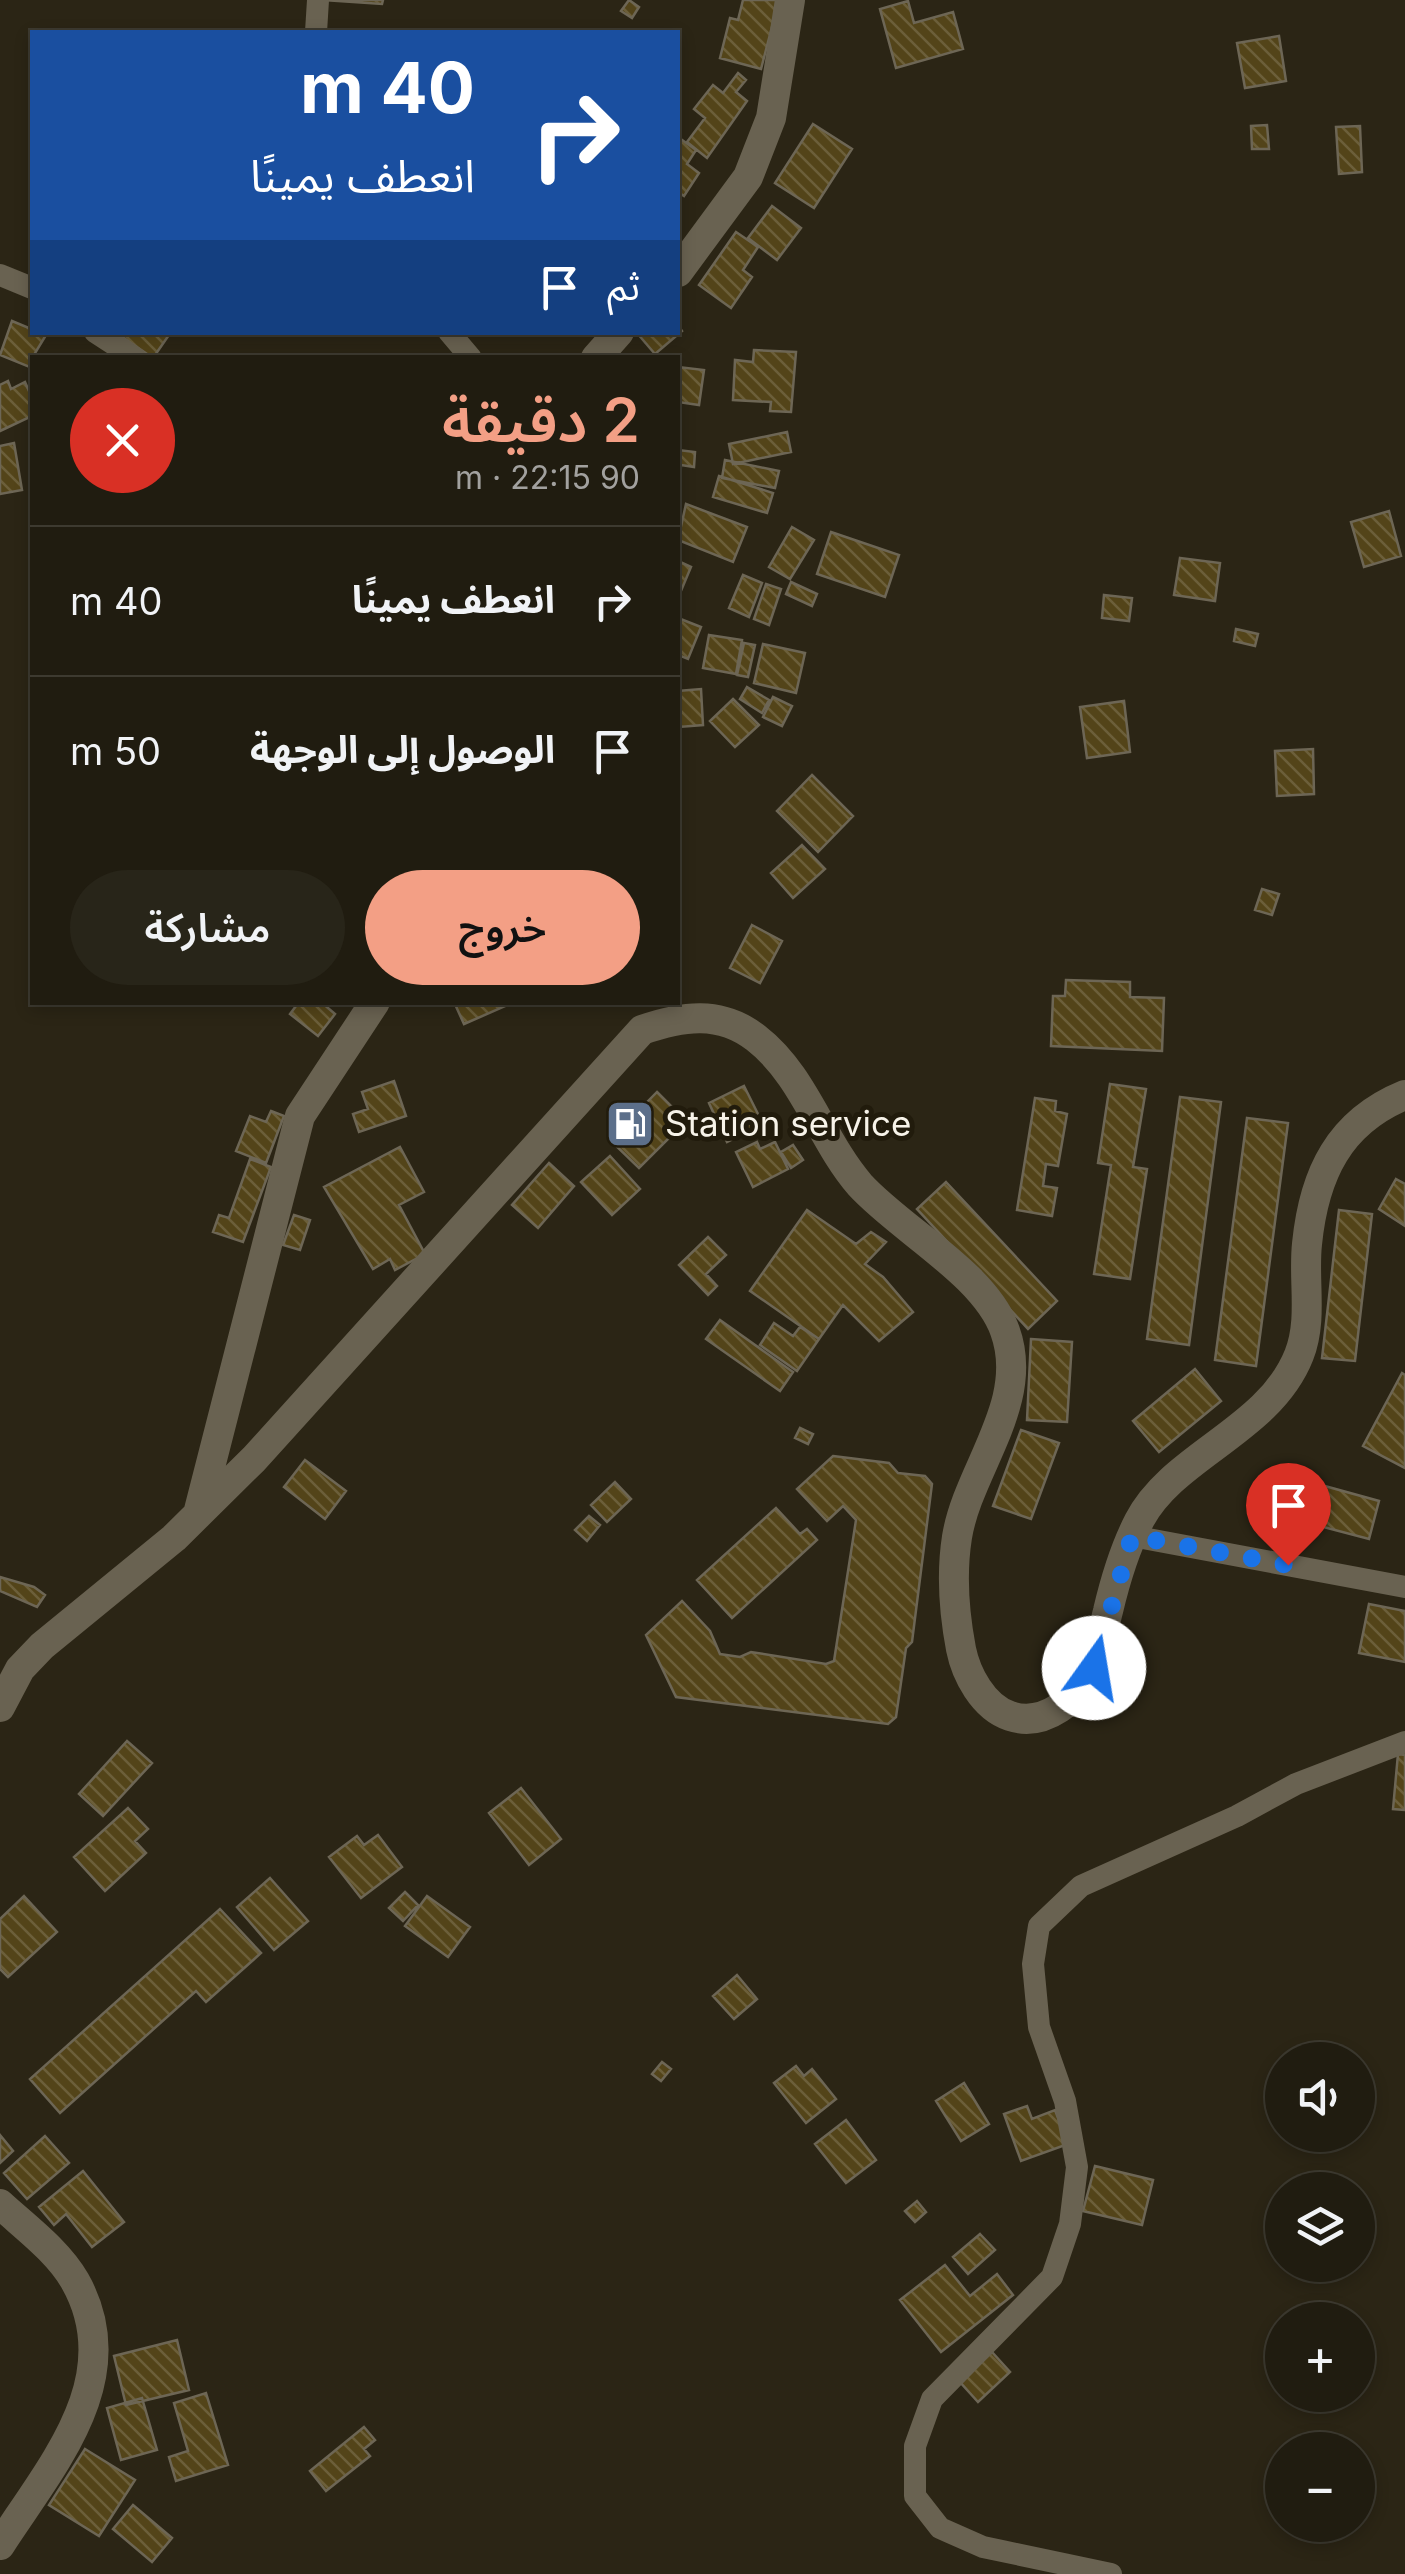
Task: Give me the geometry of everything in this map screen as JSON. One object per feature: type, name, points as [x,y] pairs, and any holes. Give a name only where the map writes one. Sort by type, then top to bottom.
[{"type":"main road","points":[[680,269],[748,177],[770,118],[790,0]]},
{"type":"main road","points":[[599,355],[616,335]]},
{"type":"main road","points":[[197,1515],[300,1116],[373,1005]]},
{"type":"main road","points":[[0,1707],[20,1669],[42,1646],[197,1515],[254,1459],[642,1030],[680,1017],[714,1018],[754,1036],[786,1068],[834,1154],[864,1189],[982,1294],[1005,1330],[1011,1366],[1007,1403],[957,1536],[954,1608],[965,1667],[982,1694],[1010,1716],[1038,1716],[1071,1702],[1094,1668],[1132,1536],[1155,1495],[1234,1434],[1279,1388],[1300,1354],[1308,1302],[1307,1243],[1324,1170],[1346,1132],[1384,1104],[1405,1095]]},
{"type":"main road","points":[[0,2204],[57,2256],[75,2280],[94,2328],[95,2368],[79,2422],[0,2545]]},
{"type":"street","points":[[316,30],[318,0]]},
{"type":"street","points":[[0,275],[30,287]]},
{"type":"street","points":[[100,335],[130,355]]},
{"type":"street","points":[[452,335],[468,355]]},
{"type":"street","points":[[1132,1536],[1405,1587]]},
{"type":"street","points":[[1111,2574],[983,2547],[940,2528],[915,2496],[915,2446],[932,2399],[1052,2277],[1070,2224],[1078,2167],[1065,2100],[1039,2028],[1033,1964],[1039,1926],[1081,1886],[1237,1816],[1296,1784],[1405,1742]]},
{"type":"building","points":[[323,0],[383,0],[382,4]]},
{"type":"building","points":[[629,0],[639,7],[632,18],[621,11]]},
{"type":"building","points":[[743,0],[779,0],[761,69],[720,58],[730,18],[738,20]]},
{"type":"building","points":[[908,1],[914,23],[953,12],[963,49],[896,68],[880,9]]},
{"type":"building","points":[[1279,36],[1286,81],[1245,88],[1237,43]]},
{"type":"building","points":[[738,73],[746,80],[736,92],[747,101],[707,158],[687,142],[705,118],[694,109],[713,85],[723,93]]},
{"type":"building","points":[[813,124],[852,149],[814,208],[775,183]]},
{"type":"building","points":[[1267,125],[1269,149],[1252,149],[1251,126]]},
{"type":"building","points":[[1360,126],[1362,172],[1339,174],[1336,127]]},
{"type":"building","points":[[680,138],[696,150],[687,164],[699,173],[684,196],[680,193]]},
{"type":"building","points":[[772,206],[801,228],[777,260],[748,238]]},
{"type":"building","points":[[736,232],[758,247],[743,270],[752,277],[731,308],[699,285]]},
{"type":"building","points":[[12,321],[30,328],[30,335],[46,335],[30,355],[30,367],[0,355]]},
{"type":"building","points":[[119,335],[169,335],[155,355],[149,355]]},
{"type":"building","points":[[639,335],[677,335],[655,354]]},
{"type":"building","points":[[754,350],[796,352],[791,412],[770,411],[771,402],[733,400],[735,360],[753,362]]},
{"type":"building","points":[[680,367],[704,370],[699,405],[680,402]]},
{"type":"building","points":[[8,381],[11,389],[25,382],[30,393],[30,417],[0,431],[0,385]]},
{"type":"building","points":[[787,432],[791,452],[733,464],[729,444]]},
{"type":"building","points":[[14,443],[22,490],[0,494],[0,446]]},
{"type":"building","points":[[680,450],[695,452],[694,467],[681,465],[680,482]]},
{"type":"building","points":[[725,460],[779,471],[775,488],[722,478]]},
{"type":"building","points":[[719,476],[773,493],[767,513],[713,497]]},
{"type":"building","points":[[686,504],[747,527],[733,562],[680,541]]},
{"type":"building","points":[[1389,511],[1401,556],[1364,567],[1351,522]]},
{"type":"building","points":[[792,527],[814,540],[790,579],[769,567]]},
{"type":"building","points":[[831,532],[899,555],[885,597],[817,574]]},
{"type":"building","points":[[1180,558],[1220,563],[1215,601],[1174,595]]},
{"type":"building","points":[[680,562],[691,567],[680,593]]},
{"type":"building","points":[[743,575],[762,583],[749,617],[729,608]]},
{"type":"building","points":[[791,582],[817,594],[812,606],[786,594]]},
{"type":"building","points":[[766,584],[781,589],[769,625],[754,619]]},
{"type":"building","points":[[1104,595],[1132,598],[1129,621],[1102,618]]},
{"type":"building","points":[[680,619],[701,627],[688,659],[680,656]]},
{"type":"building","points":[[1236,629],[1258,634],[1255,646],[1234,641]]},
{"type":"building","points":[[709,635],[742,640],[736,674],[703,668]]},
{"type":"building","points":[[744,643],[755,645],[748,677],[737,675]]},
{"type":"building","points":[[763,644],[805,653],[796,693],[754,683]]},
{"type":"building","points":[[747,687],[769,700],[762,713],[740,699]]},
{"type":"building","points":[[701,689],[703,725],[680,727],[680,691]]},
{"type":"building","points":[[773,697],[792,706],[782,726],[763,717]]},
{"type":"building","points":[[733,699],[759,725],[735,747],[710,721]]},
{"type":"building","points":[[1124,701],[1130,752],[1087,758],[1080,707]]},
{"type":"building","points":[[1313,749],[1314,794],[1277,796],[1275,751]]},
{"type":"building","points":[[812,775],[853,816],[818,852],[777,811]]},
{"type":"building","points":[[802,845],[825,869],[793,898],[771,873]]},
{"type":"building","points":[[1262,889],[1279,894],[1272,915],[1255,910]]},
{"type":"building","points":[[752,925],[782,941],[760,983],[730,968]]},
{"type":"building","points":[[1066,980],[1130,982],[1130,997],[1164,998],[1162,1051],[1051,1046],[1053,996],[1065,996]]},
{"type":"building","points":[[297,1005],[324,1005],[335,1014],[318,1036],[290,1014]]},
{"type":"building","points":[[455,1005],[508,1005],[464,1024]]},
{"type":"building","points":[[394,1081],[406,1116],[359,1132],[353,1114],[368,1109],[362,1092]]},
{"type":"building","points":[[1110,1084],[1146,1089],[1133,1167],[1147,1169],[1130,1279],[1094,1274],[1111,1165],[1098,1163]]},
{"type":"building","points":[[744,1086],[763,1124],[727,1142],[709,1103]]},
{"type":"building","points":[[657,1092],[686,1121],[639,1168],[610,1140]]},
{"type":"building","points":[[1180,1097],[1221,1102],[1189,1345],[1147,1339]]},
{"type":"building","points":[[1035,1098],[1056,1101],[1055,1111],[1067,1114],[1058,1166],[1046,1164],[1043,1186],[1057,1188],[1052,1216],[1017,1210]]},
{"type":"building","points":[[271,1111],[284,1116],[266,1163],[236,1151],[250,1116],[266,1122]]},
{"type":"building","points":[[1247,1118],[1288,1123],[1256,1366],[1215,1360]]},
{"type":"building","points":[[757,1142],[760,1149],[775,1142],[788,1169],[753,1187],[736,1152]]},
{"type":"building","points":[[793,1145],[803,1160],[791,1168],[781,1152]]},
{"type":"building","points":[[400,1147],[424,1192],[399,1205],[425,1254],[395,1270],[390,1259],[373,1269],[324,1187]]},
{"type":"building","points":[[610,1156],[640,1189],[612,1215],[581,1182]]},
{"type":"building","points":[[250,1159],[271,1167],[243,1242],[213,1232],[219,1215],[229,1218]]},
{"type":"building","points":[[549,1163],[574,1186],[538,1228],[512,1205]]},
{"type":"building","points":[[1396,1179],[1405,1184],[1405,1226],[1379,1209]]},
{"type":"building","points":[[946,1182],[1057,1301],[1028,1329],[917,1209]]},
{"type":"building","points":[[807,1210],[856,1244],[871,1232],[886,1242],[865,1264],[883,1277],[913,1312],[879,1341],[843,1305],[819,1339],[750,1291]]},
{"type":"building","points":[[1339,1210],[1372,1214],[1355,1361],[1322,1358]]},
{"type":"building","points":[[294,1215],[310,1220],[300,1250],[283,1245]]},
{"type":"building","points":[[708,1237],[726,1255],[706,1274],[717,1286],[708,1295],[679,1265]]},
{"type":"building","points":[[720,1320],[793,1372],[780,1391],[706,1339]]},
{"type":"building","points":[[774,1323],[793,1336],[800,1327],[819,1339],[797,1371],[760,1345]]},
{"type":"building","points":[[1031,1339],[1072,1342],[1067,1422],[1027,1420]]},
{"type":"building","points":[[1195,1369],[1221,1401],[1159,1452],[1133,1421]]},
{"type":"building","points":[[1402,1373],[1405,1375],[1405,1468],[1363,1446]]},
{"type":"building","points":[[800,1428],[813,1434],[808,1444],[795,1438]]},
{"type":"building","points":[[1021,1430],[1059,1443],[1031,1519],[993,1506]]},
{"type":"building","points":[[833,1456],[889,1463],[898,1473],[925,1476],[932,1484],[912,1642],[906,1648],[896,1717],[888,1724],[676,1697],[646,1635],[682,1601],[710,1631],[720,1654],[740,1657],[751,1652],[826,1664],[834,1661],[856,1520],[843,1506],[827,1521],[797,1489]]},
{"type":"building","points":[[305,1460],[346,1491],[325,1519],[284,1487]]},
{"type":"building","points":[[1303,1480],[1379,1501],[1369,1539],[1293,1519]]},
{"type":"building","points":[[615,1482],[631,1499],[607,1522],[591,1505]]},
{"type":"building","points":[[776,1508],[800,1534],[807,1529],[817,1540],[732,1618],[697,1580]]},
{"type":"building","points":[[589,1516],[600,1525],[587,1541],[575,1530]]},
{"type":"building","points":[[0,1577],[34,1587],[45,1595],[37,1607],[0,1591]]},
{"type":"building","points":[[1369,1604],[1405,1611],[1405,1662],[1359,1653]]},
{"type":"building","points":[[127,1741],[152,1763],[103,1816],[79,1794]]},
{"type":"building","points":[[1398,1754],[1405,1755],[1405,1810],[1393,1809]]},
{"type":"building","points":[[521,1788],[561,1839],[529,1865],[489,1813]]},
{"type":"building","points":[[128,1808],[148,1829],[135,1841],[146,1853],[105,1891],[74,1857]]},
{"type":"building","points":[[378,1835],[402,1867],[361,1898],[329,1857],[357,1836],[364,1845]]},
{"type":"building","points":[[270,1878],[308,1921],[274,1950],[237,1907]]},
{"type":"building","points":[[405,1892],[418,1905],[403,1921],[389,1908]]},
{"type":"building","points":[[24,1896],[57,1932],[8,1977],[0,1969],[0,1919]]},
{"type":"building","points":[[427,1896],[470,1927],[448,1957],[405,1926]]},
{"type":"building","points":[[220,1909],[261,1953],[206,2002],[196,1991],[60,2113],[30,2079]]},
{"type":"building","points":[[737,1975],[757,1999],[734,2019],[713,1996]]},
{"type":"building","points":[[662,2062],[671,2069],[661,2081],[652,2074]]},
{"type":"building","points":[[796,2066],[804,2076],[812,2069],[836,2099],[806,2123],[774,2083]]},
{"type":"building","points":[[964,2083],[989,2124],[961,2141],[936,2101]]},
{"type":"building","points":[[1027,2106],[1032,2119],[1055,2110],[1068,2144],[1021,2161],[1004,2114]]},
{"type":"building","points":[[846,2120],[876,2160],[846,2183],[815,2144]]},
{"type":"building","points":[[0,2135],[13,2151],[0,2163]]},
{"type":"building","points":[[45,2136],[69,2163],[27,2199],[4,2173]]},
{"type":"building","points":[[1095,2166],[1153,2180],[1142,2225],[1083,2211]]},
{"type":"building","points":[[83,2171],[124,2222],[92,2247],[66,2214],[54,2225],[39,2207]]},
{"type":"building","points":[[917,2201],[926,2212],[915,2222],[905,2211]]},
{"type":"building","points":[[980,2234],[995,2250],[968,2274],[953,2257]]},
{"type":"building","points":[[945,2265],[970,2296],[997,2274],[1013,2295],[941,2352],[900,2300]]},
{"type":"building","points":[[177,2340],[189,2390],[126,2405],[114,2356]]},
{"type":"building","points":[[992,2352],[1010,2372],[978,2402],[960,2382]]},
{"type":"building","points":[[206,2393],[228,2465],[176,2481],[169,2457],[188,2451],[174,2403]]},
{"type":"building","points":[[142,2398],[157,2450],[121,2460],[107,2408]]},
{"type":"building","points":[[364,2427],[375,2440],[364,2449],[370,2456],[326,2491],[310,2471]]},
{"type":"building","points":[[85,2449],[135,2480],[99,2536],[49,2505]]},
{"type":"building","points":[[133,2505],[172,2538],[152,2562],[113,2529]]},
{"type":"place","name":"Station service","points":[[630,1124]]},
{"type":"route","points":[[1094,1668],[1132,1536],[1288,1565]]}]
